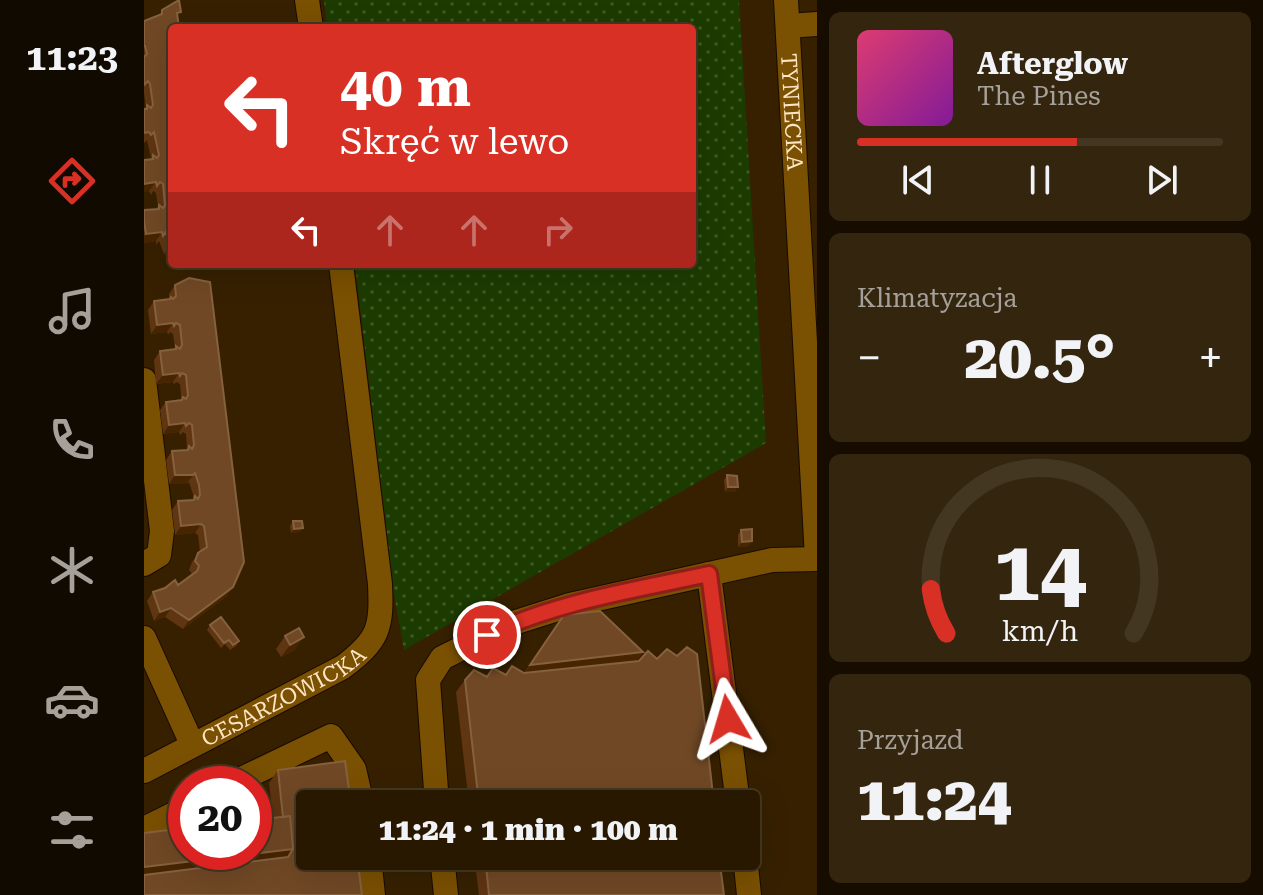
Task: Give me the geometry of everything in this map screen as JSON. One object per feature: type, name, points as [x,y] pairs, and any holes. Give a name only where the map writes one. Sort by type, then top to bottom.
[{"type":"street","points":[[307,0],[310,24]]},
{"type":"street","name":"TYNIECKA","points":[[786,0],[817,559]]},
{"type":"street","points":[[788,26],[817,24]]},
{"type":"street","name":"CESARZOWICKA","points":[[144,771],[343,667],[358,656],[374,637],[381,618],[380,584],[341,268]]},
{"type":"street","points":[[144,380],[162,531],[159,555],[144,564]]},
{"type":"street","points":[[436,790],[428,680],[442,658],[510,624],[570,605],[772,560],[817,559]]},
{"type":"street","points":[[709,574],[736,790]]},
{"type":"street","points":[[144,638],[192,744]]},
{"type":"street","points":[[268,766],[331,736],[354,769],[359,790]]},
{"type":"street","points":[[144,829],[168,817]]},
{"type":"street","points":[[370,870],[373,895]]},
{"type":"street","points":[[443,870],[446,895]]},
{"type":"street","points":[[746,870],[749,895]]},
{"type":"green space","points":[[324,0],[739,0],[766,443],[404,650],[394,594],[355,268],[696,268],[696,24],[327,24]]},
{"type":"building","points":[[179,0],[178,24],[168,24],[168,238],[166,232],[163,236],[162,232],[146,234],[144,221],[144,210],[159,209],[159,205],[163,208],[165,205],[163,184],[144,184],[144,160],[159,155],[154,132],[151,135],[144,133],[144,109],[147,105],[151,108],[153,105],[150,84],[148,81],[144,85],[144,57],[147,54],[144,21],[162,14],[162,10]]},
{"type":"building","points":[[189,278],[210,282],[244,562],[233,587],[189,620],[171,608],[160,612],[153,592],[175,580],[178,585],[197,571],[199,566],[195,561],[198,553],[207,547],[204,526],[181,526],[178,501],[194,500],[195,496],[198,499],[199,485],[195,473],[175,475],[172,451],[188,450],[189,446],[192,449],[192,425],[169,425],[166,402],[182,400],[183,397],[186,399],[186,375],[163,375],[160,351],[176,349],[176,346],[180,349],[180,325],[157,325],[154,301],[173,299],[176,296],[175,285]]},
{"type":"building","points":[[727,475],[737,476],[738,487],[728,487]]},
{"type":"building","points":[[293,521],[302,521],[303,528],[294,529]]},
{"type":"building","points":[[752,529],[752,541],[742,542],[741,530]]},
{"type":"building","points":[[600,611],[643,652],[530,665],[564,615]]},
{"type":"building","points":[[221,617],[239,641],[233,645],[229,640],[224,643],[210,625]]},
{"type":"building","points":[[299,628],[304,637],[290,645],[285,636]]},
{"type":"building","points":[[687,647],[697,654],[712,790],[477,790],[465,680],[474,670],[487,677],[493,668],[506,675],[512,666],[524,673],[639,661],[648,651],[657,659],[667,649],[677,656]]},
{"type":"building","points":[[345,761],[349,790],[296,790],[296,870],[359,870],[362,895],[144,895],[144,875],[184,870],[272,870],[272,859],[288,857],[293,849],[290,816],[283,817],[278,770]]},
{"type":"building","points":[[290,816],[293,849],[272,852],[272,818]]},
{"type":"building","points":[[168,830],[168,864],[144,867],[144,833]]},
{"type":"building","points":[[486,870],[721,870],[724,895],[489,895]]},
{"type":"route","points":[[487,635],[510,624],[570,605],[709,574],[728,719]]}]
